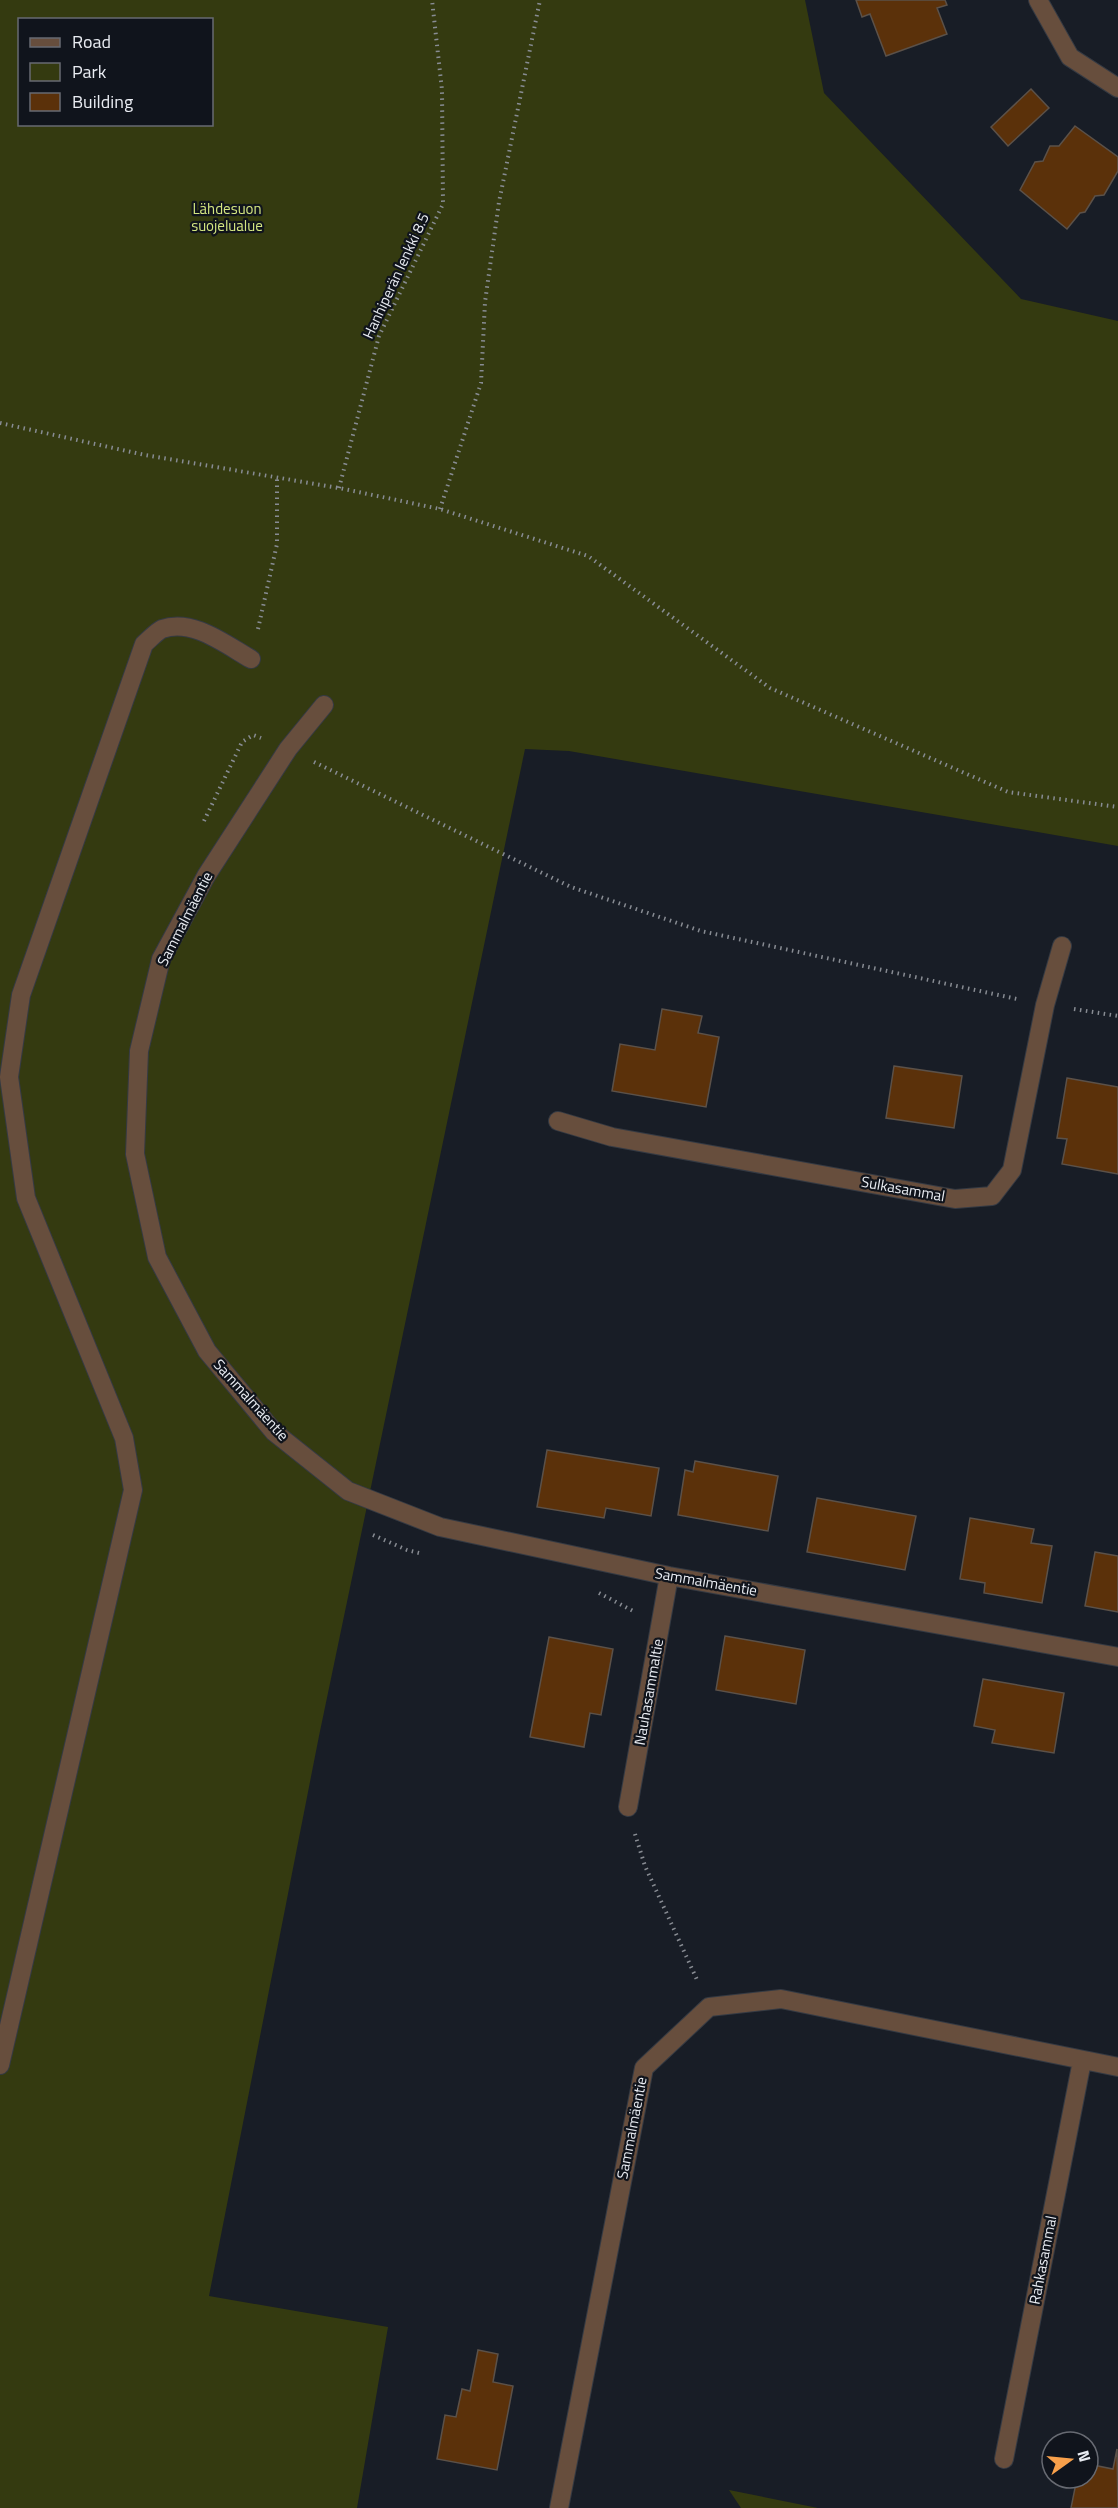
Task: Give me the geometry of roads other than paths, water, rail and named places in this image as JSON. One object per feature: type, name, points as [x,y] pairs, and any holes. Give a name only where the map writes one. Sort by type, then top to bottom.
[{"type":"street","points":[[1038,0],[1070,57],[1118,88]]},
{"type":"street","points":[[0,2065],[133,1490],[124,1438],[26,1198],[9,1077],[21,995],[144,645],[161,629],[180,626],[202,631],[251,659]]},
{"type":"street","name":"Sammalmäentie","points":[[324,705],[288,749],[206,876],[161,959],[138,1051],[135,1154],[157,1257],[207,1352],[274,1432],[348,1491],[440,1527],[669,1576],[1118,1656]]},
{"type":"street","name":"Sulkasammal","points":[[558,1122],[612,1137],[955,1199],[992,1196],[1012,1170],[1045,1005],[1062,946]]},
{"type":"street","name":"Nauhasammaltie","points":[[628,1807],[669,1576]]},
{"type":"street","name":"Sammalmäentie","points":[[559,2508],[644,2068],[709,2007],[781,1999],[1082,2061]]},
{"type":"street","points":[[1082,2061],[1118,2067]]},
{"type":"street","name":"Rahkasammal","points":[[1004,2459],[1082,2061]]},
{"type":"park label","name":"Lähdesuon suojelualue","points":[[227,218]]}]
